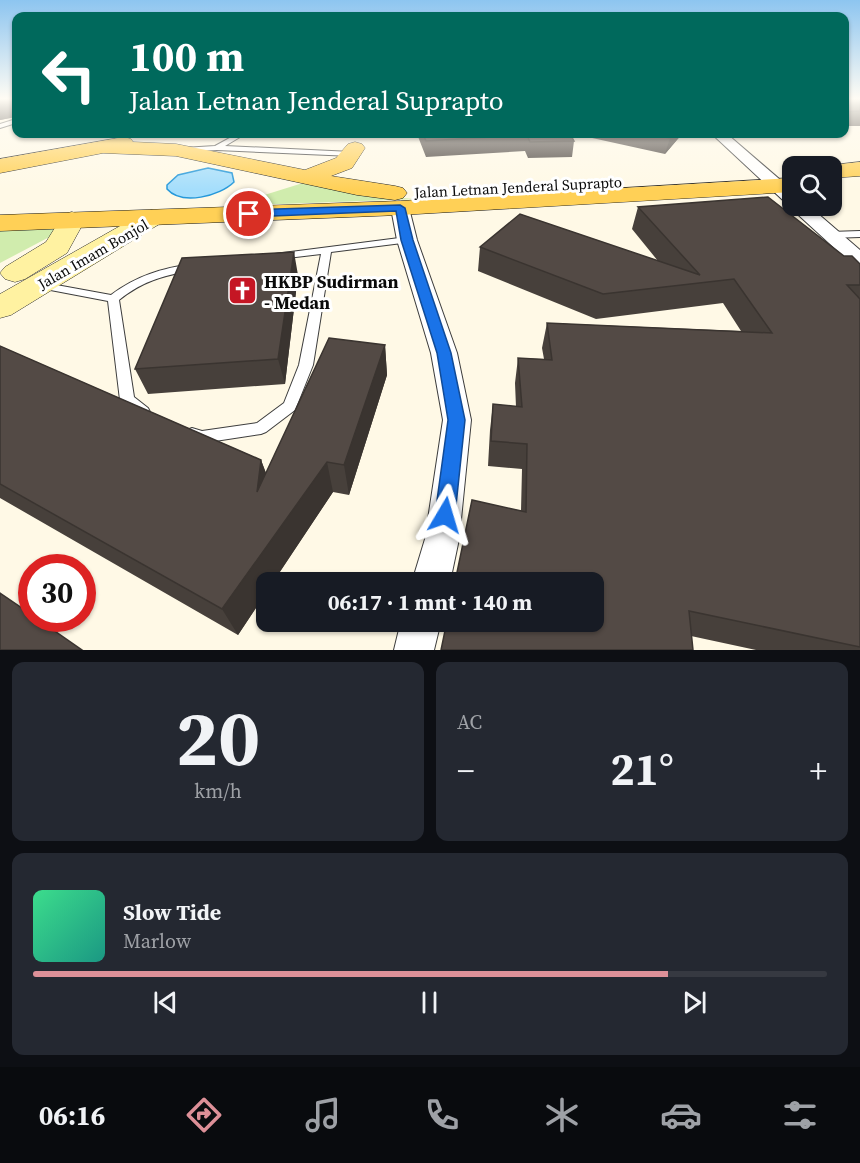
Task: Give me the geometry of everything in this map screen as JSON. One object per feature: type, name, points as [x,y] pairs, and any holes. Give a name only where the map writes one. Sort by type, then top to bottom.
[{"type":"main road","name":"Jalan Letnan Jenderal Suprapto","points":[[0,166],[104,147],[172,142],[306,178],[380,191],[426,194],[782,183]]},
{"type":"main road","name":"Jalan Imam Bonjol","points":[[0,308],[152,218],[306,178],[336,167],[361,153]]},
{"type":"main road","points":[[361,153],[426,194]]},
{"type":"main road","points":[[842,170],[860,169]]},
{"type":"main road","points":[[842,182],[860,181]]},
{"type":"main road","name":"Jalan Letnan Jenderal Suprapto","points":[[152,218],[400,208],[782,183]]},
{"type":"main road","points":[[0,223],[152,218]]},
{"type":"main road","name":"Jalan Imam Bonjol","points":[[0,282],[51,252],[62,241],[72,220]]},
{"type":"street","points":[[724,138],[782,181]]},
{"type":"street","points":[[400,208],[407,240],[444,353],[457,420],[442,538],[434,572]]},
{"type":"street","points":[[810,216],[860,261]]},
{"type":"street","points":[[414,650],[418,632]]},
{"type":"lane","points":[[217,148],[234,138]]},
{"type":"lane","points":[[217,148],[263,141]]},
{"type":"lane","points":[[172,142],[217,148],[361,153]]},
{"type":"lane","points":[[304,144],[361,153]]},
{"type":"lane","points":[[830,235],[860,234]]},
{"type":"lane","points":[[270,257],[407,240]]},
{"type":"lane","points":[[182,430],[202,437],[261,428],[290,406],[306,365],[327,249]]},
{"type":"lane","points":[[113,299],[132,283],[168,270],[202,266]]},
{"type":"lane","points":[[40,285],[113,299]]},
{"type":"lane","points":[[113,299],[127,400],[152,419]]},
{"type":"green space","points":[[306,182],[371,196],[416,199],[229,206]]},
{"type":"green space","points":[[49,227],[56,230],[55,234],[0,263],[0,229]]},
{"type":"water","points":[[208,168],[232,173],[234,182],[220,191],[201,197],[182,197],[167,189],[167,185],[178,175]]},
{"type":"building","points":[[425,138],[476,138],[426,141]]},
{"type":"building","points":[[528,138],[572,138],[574,141],[530,142]]},
{"type":"building","points":[[768,197],[782,208],[782,216],[792,216],[844,256],[852,256],[860,264],[860,285],[847,285],[860,299],[860,647],[689,611],[693,650],[441,650],[445,632],[604,632],[604,572],[457,572],[472,500],[526,512],[527,444],[491,441],[493,404],[522,407],[518,358],[552,360],[547,323],[772,333],[734,279],[603,294],[480,247],[520,214],[700,275],[638,207]]},
{"type":"building","points":[[294,252],[278,359],[135,369],[182,258]]},
{"type":"building","points":[[329,338],[385,345],[344,465],[327,462],[222,609],[0,484],[0,346],[261,460],[257,492]]},
{"type":"building","points":[[0,593],[18,605],[18,632],[56,632],[82,650],[0,650]]},
{"type":"place","name":"HKBP Sudirman - Medan","points":[[243,291]]},
{"type":"route","points":[[249,214],[400,208],[407,240],[444,353],[457,420],[445,515]]}]
